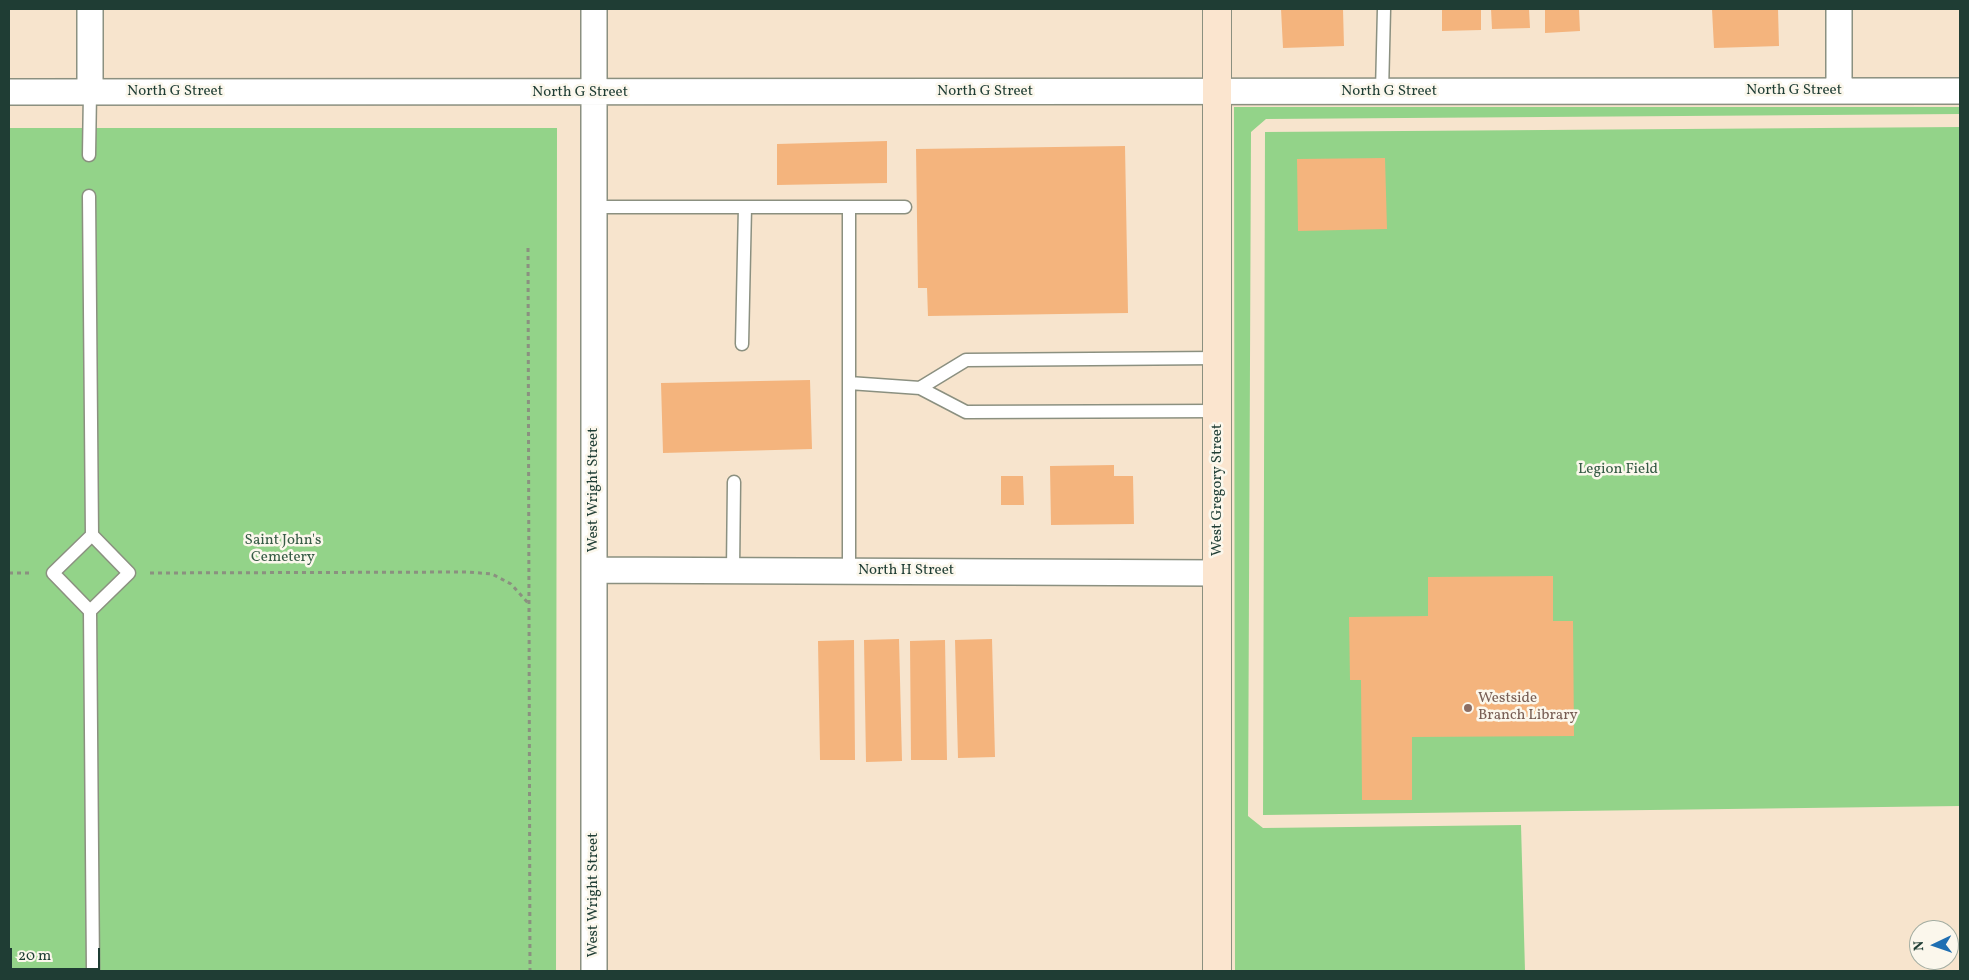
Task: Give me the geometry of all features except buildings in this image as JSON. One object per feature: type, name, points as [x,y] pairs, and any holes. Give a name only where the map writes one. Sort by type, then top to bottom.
[{"type":"street","points":[[90,9],[90,92]]},
{"type":"street","name":"West Wright Street","points":[[594,9],[594,971]]},
{"type":"street","name":"West Gregory Street","points":[[1217,9],[1217,971]]},
{"type":"street","points":[[1839,9],[1839,91]]},
{"type":"street","name":"North G Street","points":[[9,92],[1960,91]]},
{"type":"street","name":"North H Street","points":[[594,570],[1218,572]]},
{"type":"lane","points":[[1382,92],[1384,9]]},
{"type":"lane","points":[[89,155],[90,92]]},
{"type":"lane","points":[[90,196],[92,535],[129,573],[90,611]]},
{"type":"lane","points":[[594,207],[905,207]]},
{"type":"lane","points":[[742,344],[745,207]]},
{"type":"lane","points":[[849,207],[849,571]]},
{"type":"lane","points":[[920,388],[966,360],[1218,358]]},
{"type":"lane","points":[[849,383],[920,388],[966,412],[1218,412]]},
{"type":"lane","points":[[733,570],[734,482]]},
{"type":"lane","points":[[92,535],[53,573],[90,611],[93,971]]},
{"type":"path","points":[[528,248],[530,971]]},
{"type":"path","points":[[129,573],[468,572],[492,574],[511,584],[530,604]]},
{"type":"green space","points":[[1234,107],[1960,107],[1960,114],[1266,119],[1251,132],[1248,816],[1263,828],[1521,825],[1525,971],[1235,971]]},
{"type":"green space","name":"Legion Field","points":[[1960,127],[1960,806],[1263,815],[1265,132]]},
{"type":"green space","name":"Saint John's Cemetery","points":[[9,128],[557,128],[556,971],[9,971]]},
{"type":"place","name":"Westside Branch Library","points":[[1468,708]]}]
